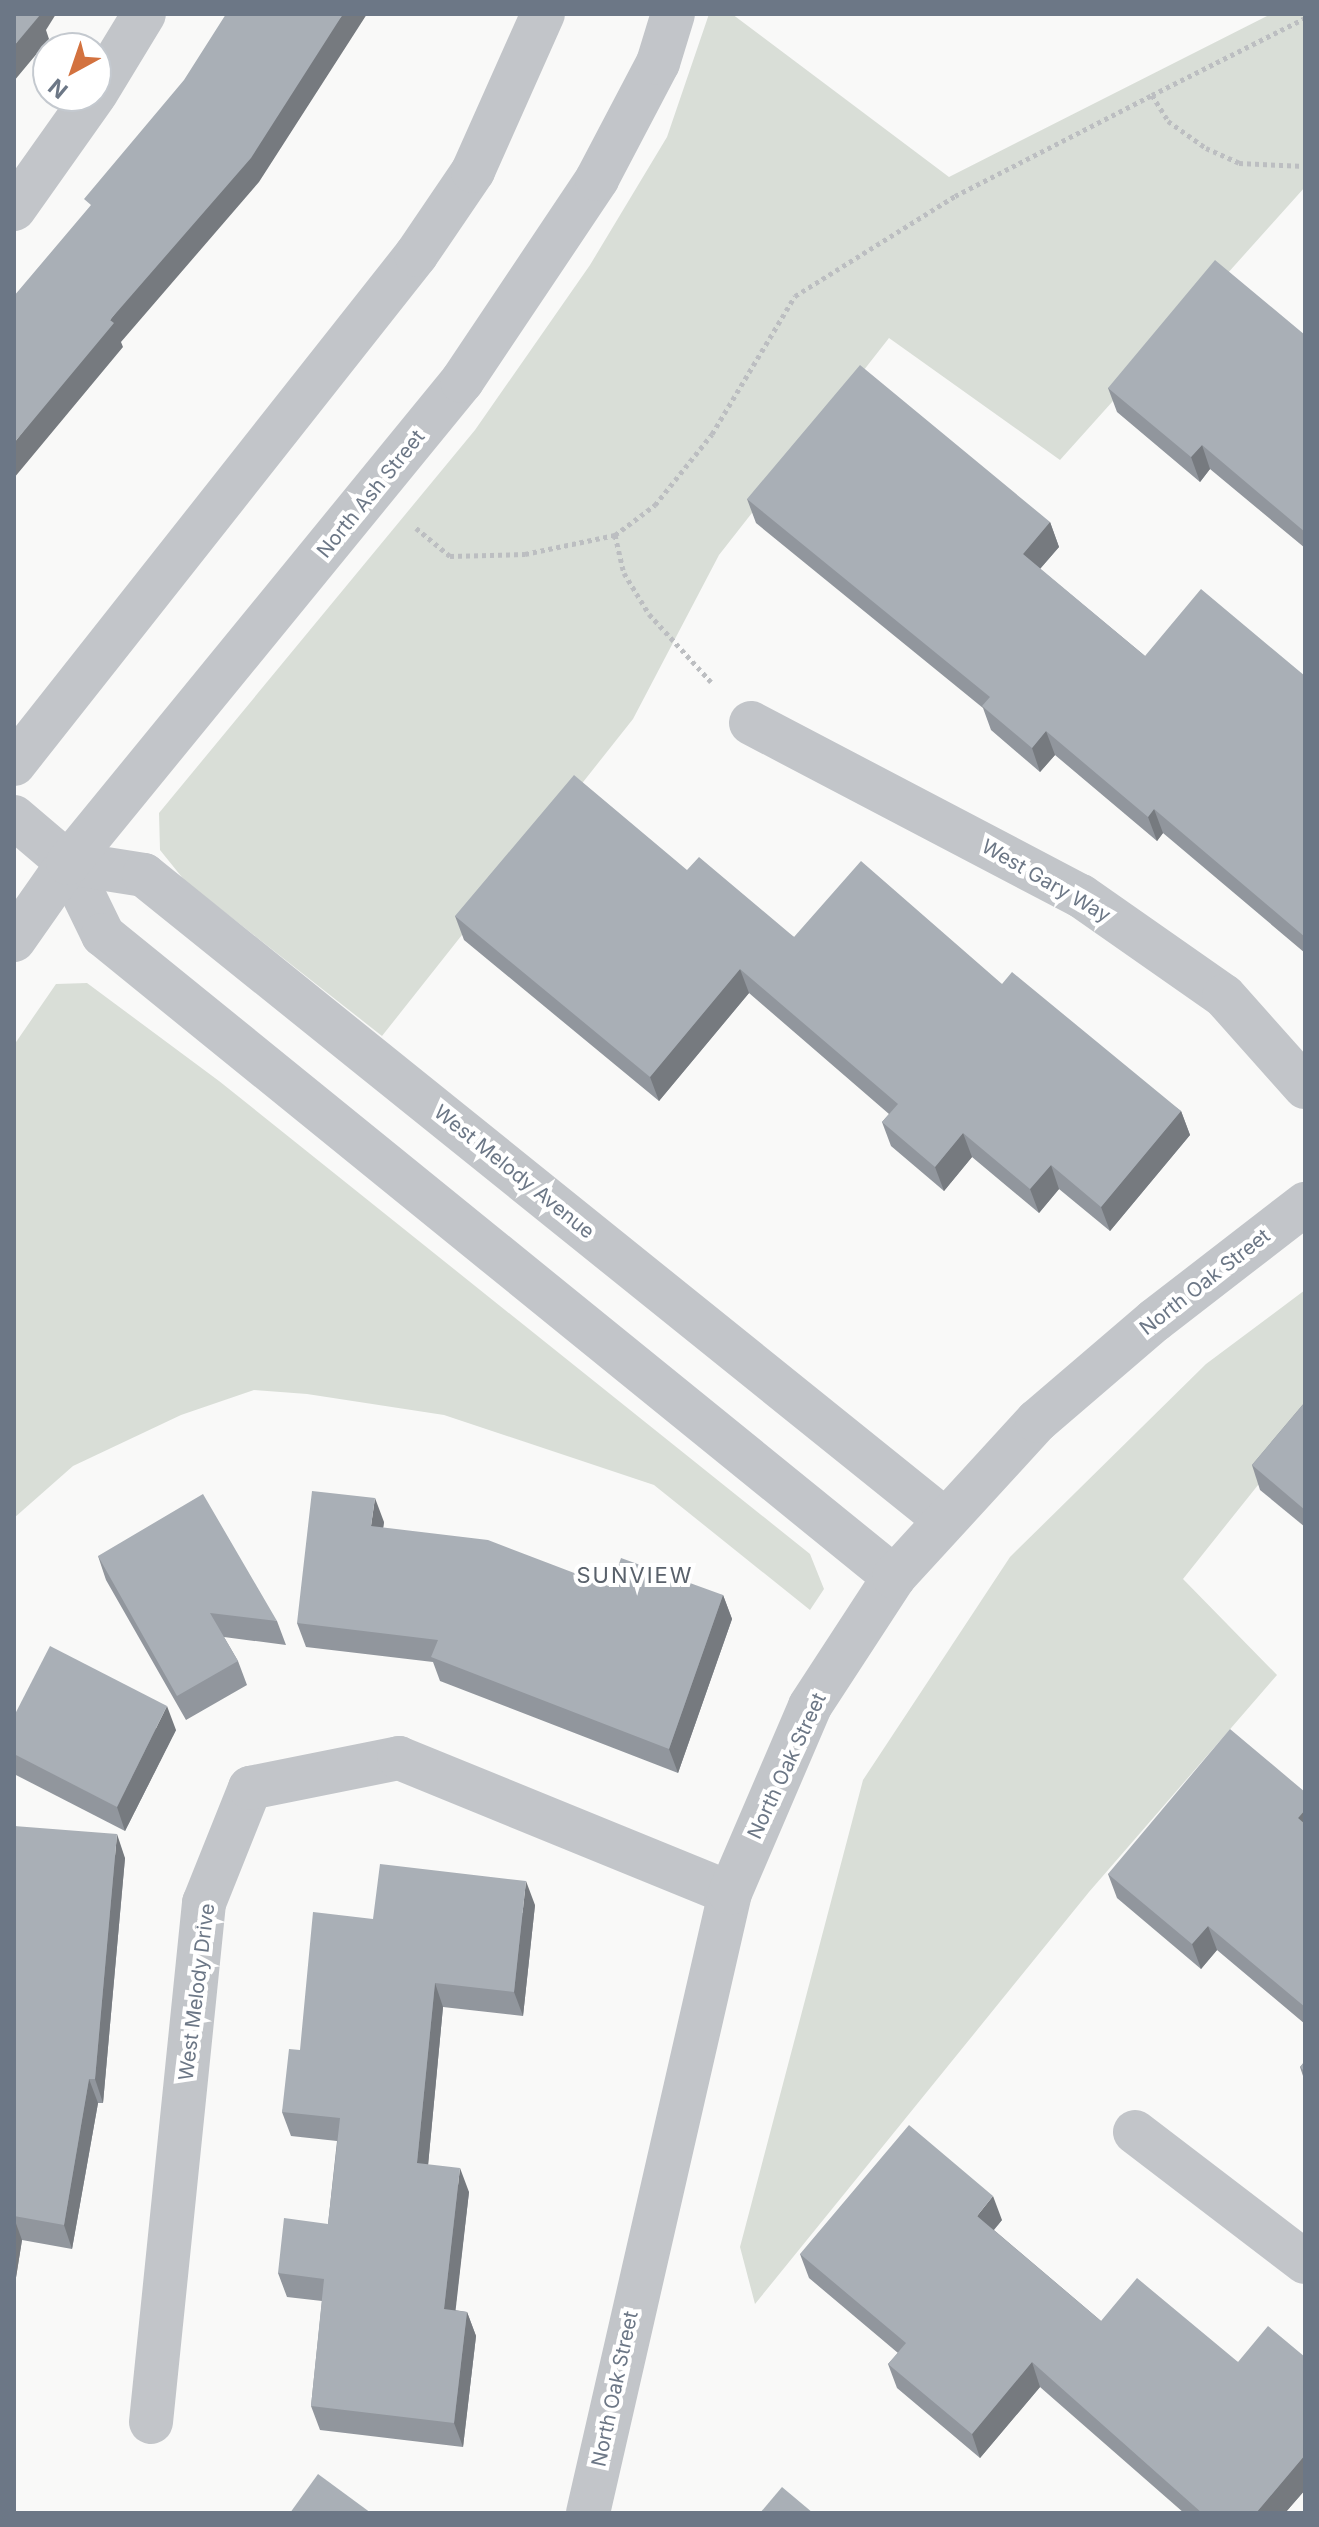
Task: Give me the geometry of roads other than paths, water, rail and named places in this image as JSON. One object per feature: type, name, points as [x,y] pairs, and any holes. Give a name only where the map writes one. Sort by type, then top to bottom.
[{"type":"street","points":[[112,66],[144,14]]},
{"type":"street","points":[[14,764],[416,255],[473,171],[543,14]]},
{"type":"street","name":"North Ash Street","points":[[14,940],[68,863],[462,381],[566,231],[658,63],[673,14]]},
{"type":"street","points":[[14,209],[82,112]]},
{"type":"street","name":"West Gary Way","points":[[751,723],[1081,896],[1224,996],[1305,1087]]},
{"type":"street","points":[[14,817],[68,863],[103,935],[894,1577]]},
{"type":"street","name":"West Melody Avenue","points":[[68,863],[144,875],[943,1518]]},
{"type":"street","name":"North Oak Street","points":[[588,2513],[730,1893],[810,1706],[894,1577],[943,1518],[1037,1421],[1155,1320],[1305,1204]]},
{"type":"street","name":"West Melody Drive","points":[[151,2422],[204,1903],[250,1788],[399,1758],[730,1893]]},
{"type":"street","points":[[1135,2132],[1305,2262]]},
{"type":"district","name":"SUNVIEW","points":[[635,1576]]}]
